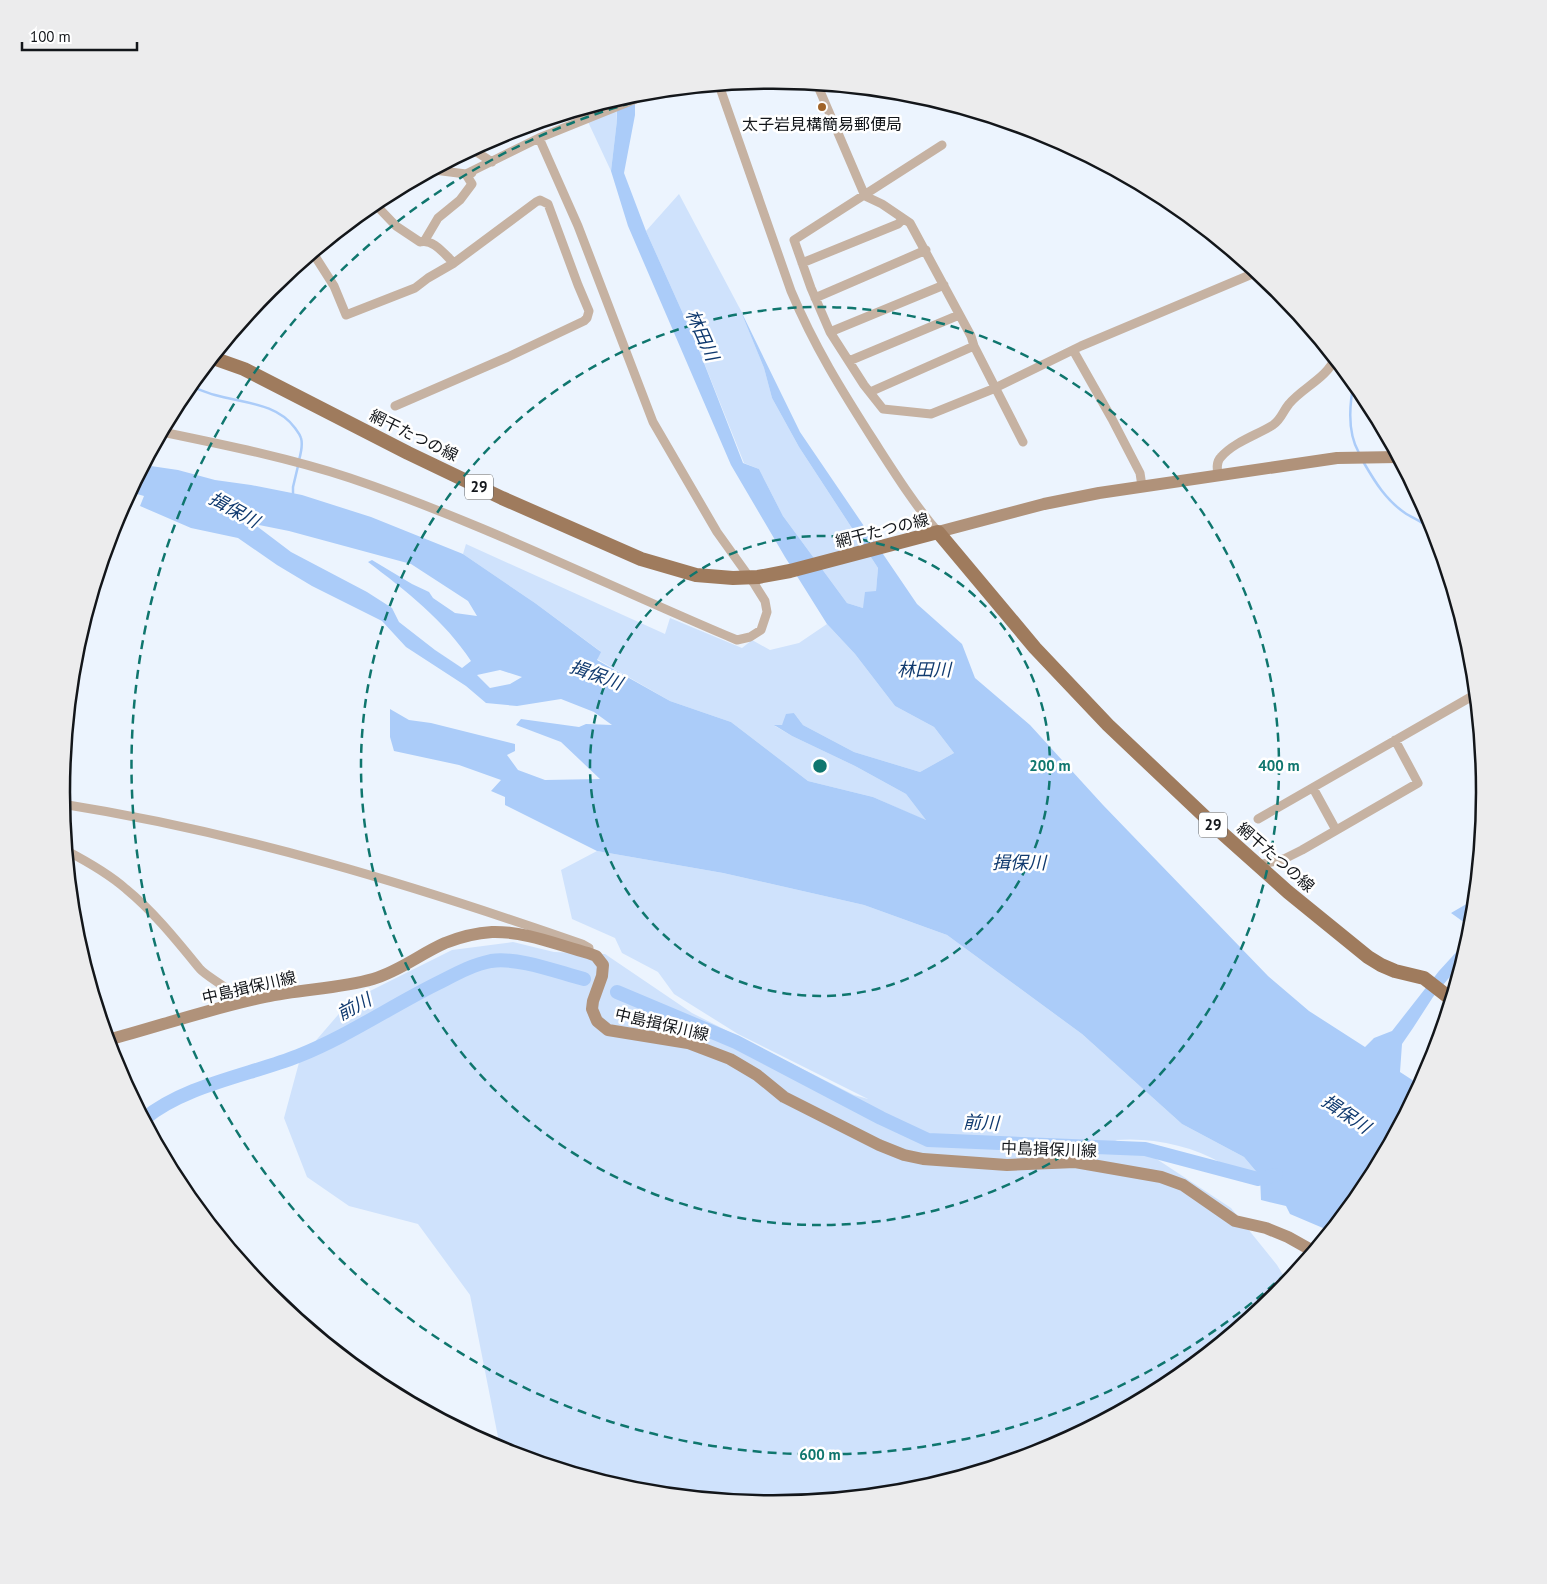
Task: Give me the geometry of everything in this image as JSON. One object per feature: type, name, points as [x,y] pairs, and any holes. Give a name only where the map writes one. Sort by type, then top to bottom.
[{"type":"main road","name":"網干たつの線","points":[[218,360],[244,369],[408,453],[502,498],[641,559],[696,575],[733,578],[754,577],[815,565],[934,532],[1035,648],[1108,725],[1222,833],[1288,892],[1368,957],[1395,971],[1424,978],[1447,996]]},
{"type":"main road","points":[[934,532],[1044,504],[1142,486],[1337,458],[1392,457]]},
{"type":"main road","name":"中島揖保川線","points":[[115,1038],[239,1003],[289,992],[352,984],[375,978],[399,969],[444,944],[476,934],[494,932],[514,934],[596,956],[603,965],[602,976],[592,1009],[596,1022],[608,1030],[676,1040],[699,1046],[757,1075],[784,1097],[904,1156],[1007,1165],[1075,1162],[1161,1177],[1183,1185],[1235,1221],[1266,1228],[1308,1249]]},
{"type":"street","points":[[820,90],[865,196],[910,224],[926,250],[971,336],[974,346],[1023,442]]},
{"type":"street","points":[[721,91],[791,291],[804,322],[833,378],[934,532]]},
{"type":"street","points":[[443,171],[466,174],[539,138],[619,106]]},
{"type":"street","points":[[168,433],[274,457],[366,484],[469,522],[737,640],[750,637],[761,630],[767,612],[765,601],[754,577],[717,532],[653,422],[578,226],[539,138]]},
{"type":"street","points":[[942,145],[794,240],[815,298],[830,332],[883,409],[931,414],[996,387],[1074,350],[1250,275]]},
{"type":"street","points":[[479,154],[491,162]]},
{"type":"street","points":[[425,240],[438,218],[460,200],[472,184],[467,176],[491,162]]},
{"type":"street","points":[[316,258],[334,286],[346,315],[415,288],[454,263],[536,202],[540,200],[548,204],[589,311],[587,318],[508,357],[395,406]]},
{"type":"street","points":[[380,209],[396,226],[420,242],[425,240],[436,245],[454,263]]},
{"type":"street","points":[[802,263],[898,224],[903,219]]},
{"type":"street","points":[[815,298],[926,250]]},
{"type":"street","points":[[830,332],[944,285]]},
{"type":"street","points":[[849,361],[959,314]]},
{"type":"street","points":[[870,392],[974,346]]},
{"type":"street","points":[[1074,350],[1138,471],[1142,486]]},
{"type":"street","points":[[1218,475],[1216,466],[1220,458],[1246,439],[1275,425],[1287,405],[1332,365]]},
{"type":"street","points":[[1258,818],[1470,697]]},
{"type":"street","points":[[1259,865],[1284,859],[1418,783],[1395,740]]},
{"type":"street","points":[[1313,788],[1336,830]]},
{"type":"street","points":[[71,806],[185,828],[337,866],[564,937],[589,948],[588,953]]},
{"type":"street","points":[[73,855],[104,872],[144,905],[207,977],[234,993],[239,999],[239,1003]]},
{"type":"shaded area","points":[[615,107],[617,120],[611,171],[584,114]]},
{"type":"shaded area","points":[[679,194],[739,307],[764,368],[772,398],[799,447],[878,568],[876,591],[863,608],[847,603],[783,516],[759,469],[744,463],[697,345],[646,231]]},
{"type":"shaded area","points":[[466,544],[665,634],[670,618],[742,648],[752,640],[770,650],[799,643],[827,624],[855,654],[895,706],[934,727],[954,753],[920,772],[854,752],[803,725],[794,713],[782,725],[775,726],[906,794],[927,821],[873,797],[808,781],[731,722],[670,701],[597,659],[600,651],[535,603],[463,554]]},
{"type":"shaded area","points":[[597,851],[723,873],[864,905],[947,935],[1082,1034],[1182,1124],[1244,1157],[1260,1176],[1256,1183],[1211,1157],[1184,1147],[1157,1141],[1115,1140],[1146,1152],[1231,1208],[1284,1276],[1237,1321],[1202,1350],[1164,1377],[1125,1401],[1085,1423],[1043,1442],[956,1472],[911,1482],[820,1494],[774,1496],[727,1494],[636,1482],[591,1472],[499,1440],[470,1295],[418,1224],[349,1206],[307,1177],[284,1118],[300,1059],[350,1001],[452,950],[513,942],[554,952],[605,954],[692,1013],[854,1095],[868,1099],[738,1034],[674,994],[658,972],[622,953],[615,938],[572,919],[561,870]]},
{"type":"water","name":"揖保川","points":[[635,102],[635,115],[624,173],[646,231],[697,345],[743,463],[759,469],[783,516],[847,603],[863,608],[865,592],[876,591],[878,568],[799,447],[772,398],[764,368],[739,307],[800,432],[917,604],[962,644],[975,678],[1030,725],[1103,805],[1268,976],[1309,1011],[1365,1047],[1374,1038],[1392,1031],[1439,971],[1458,950],[1453,973],[1433,997],[1402,1044],[1400,1072],[1414,1081],[1404,1103],[1383,1144],[1358,1183],[1325,1229],[1290,1214],[1286,1206],[1261,1200],[1260,1176],[1244,1157],[1182,1124],[1082,1034],[947,935],[864,905],[723,873],[597,851],[505,805],[505,797],[491,791],[501,780],[459,765],[394,751],[390,737],[390,709],[409,720],[431,723],[515,744],[515,751],[507,755],[518,770],[545,780],[600,779],[561,742],[516,725],[521,719],[579,727],[586,724],[612,725],[594,712],[561,699],[517,706],[486,703],[466,686],[406,647],[382,621],[312,586],[238,538],[191,528],[140,506],[144,496],[137,494],[151,466],[178,470],[215,480],[302,495],[371,517],[463,554],[535,603],[601,652],[597,660],[670,701],[731,722],[808,781],[873,797],[926,820],[906,794],[774,725],[782,725],[786,714],[794,713],[803,725],[854,752],[920,772],[954,753],[934,727],[895,706],[855,654],[827,624],[731,465],[628,226],[611,171],[617,120],[616,106]],"holes":[[[254,524],[289,531],[411,564],[468,601],[477,616],[455,613],[433,598],[429,592],[372,560],[368,562],[437,619],[461,646],[471,661],[462,668],[399,622],[392,608],[367,592],[291,552]],[[500,670],[522,677],[510,684],[490,688],[477,675]]]},
{"type":"water","points":[[1468,903],[1464,922],[1451,913]]},
{"type":"waterway","points":[[198,389],[259,405],[279,413],[288,420],[301,437],[302,446],[299,460]]},
{"type":"waterway","points":[[1352,393],[1351,428],[1359,453]]},
{"type":"waterway","points":[[1364,463],[1377,484],[1392,502],[1405,513],[1423,524]]},
{"type":"waterway","points":[[293,494],[298,466]]},
{"type":"waterway","name":"前川","points":[[149,1115],[160,1107],[198,1089],[279,1063],[316,1048],[436,984],[477,965],[491,961],[514,961],[584,979]]},
{"type":"waterway","name":"前川","points":[[617,992],[736,1042],[881,1118],[928,1140],[1145,1149],[1258,1179],[1276,1175]]},
{"type":"place","name":"太子岩見構簡易郵便局","points":[[822,107]]},
{"type":"water label","name":"林田川","points":[[702,335]]},
{"type":"water label","name":"林田川","points":[[924,670]]}]
